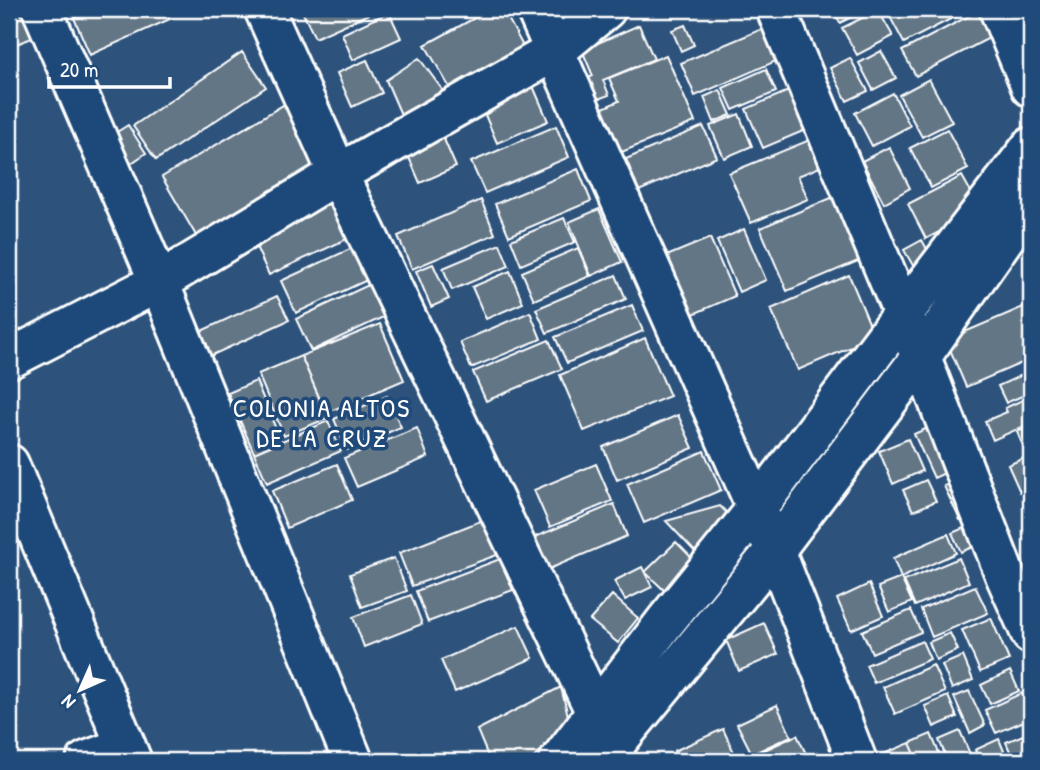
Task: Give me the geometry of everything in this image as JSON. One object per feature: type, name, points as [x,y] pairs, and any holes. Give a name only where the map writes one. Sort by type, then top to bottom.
[{"type":"street","points":[[42,9],[159,282],[353,761]]},
{"type":"street","points":[[264,9],[338,174],[596,713],[610,757]]},
{"type":"street","points":[[536,9],[775,550],[857,761]]},
{"type":"street","points":[[9,359],[159,282],[338,174],[555,51],[606,9]]},
{"type":"street","points":[[775,9],[921,357],[1005,575],[1031,634]]},
{"type":"street","points":[[999,9],[1031,87]]},
{"type":"street","points":[[559,761],[665,622],[757,508],[1031,147]]},
{"type":"street","points":[[610,757],[775,550],[921,357],[1031,201]]},
{"type":"street","points":[[9,464],[129,754],[86,761]]},
{"type":"building","points":[[95,9],[166,9],[170,19],[90,55],[74,18]]},
{"type":"building","points":[[301,9],[380,9],[315,38]]},
{"type":"building","points":[[491,9],[503,9],[525,50],[451,90],[425,45]]},
{"type":"building","points":[[549,9],[575,9],[558,25]]},
{"type":"building","points":[[833,9],[867,9],[840,23]]},
{"type":"building","points":[[902,9],[970,9],[904,43],[889,15]]},
{"type":"building","points":[[982,9],[995,35],[916,76],[902,51]]},
{"type":"building","points":[[21,10],[32,38],[9,47],[9,14]]},
{"type":"building","points":[[878,10],[893,36],[857,55],[842,28]]},
{"type":"building","points":[[389,12],[401,38],[353,60],[342,34]]},
{"type":"building","points":[[639,25],[654,59],[603,80],[609,95],[587,103],[578,82],[593,76],[582,50]]},
{"type":"building","points":[[685,25],[694,45],[681,51],[672,30]]},
{"type":"building","points":[[769,26],[783,58],[695,96],[681,63]]},
{"type":"building","points":[[881,51],[896,78],[873,90],[859,63]]},
{"type":"building","points":[[242,52],[266,87],[156,160],[133,126]]},
{"type":"building","points":[[666,55],[695,122],[612,156],[594,112],[619,101],[609,78]]},
{"type":"building","points":[[419,58],[444,92],[402,117],[386,80]]},
{"type":"building","points":[[850,58],[868,91],[847,101],[830,68]]},
{"type":"building","points":[[367,60],[382,93],[352,107],[337,73]]},
{"type":"building","points":[[766,69],[776,92],[733,110],[723,88]]},
{"type":"building","points":[[929,79],[952,122],[922,137],[899,95]]},
{"type":"building","points":[[533,86],[548,121],[497,143],[482,108]]},
{"type":"building","points":[[798,87],[815,126],[763,148],[746,109]]},
{"type":"building","points":[[720,90],[731,115],[714,122],[704,97]]},
{"type":"building","points":[[893,93],[910,126],[872,146],[855,113]]},
{"type":"building","points":[[285,104],[298,127],[330,162],[198,239],[162,177]]},
{"type":"building","points":[[739,114],[752,146],[724,158],[710,126]]},
{"type":"building","points":[[128,125],[146,153],[120,171],[101,142]]},
{"type":"building","points":[[556,126],[569,157],[485,193],[471,162]]},
{"type":"building","points":[[703,126],[717,157],[639,191],[626,159]]},
{"type":"building","points":[[947,129],[968,169],[931,188],[910,148]]},
{"type":"building","points":[[440,130],[456,167],[420,183],[404,146]]},
{"type":"building","points":[[822,135],[834,161],[798,176],[808,199],[751,223],[729,173]]},
{"type":"building","points":[[889,147],[910,188],[884,203],[862,161]]},
{"type":"building","points":[[578,169],[591,201],[509,236],[495,204]]},
{"type":"building","points":[[962,176],[981,210],[926,239],[908,204]]},
{"type":"building","points":[[843,193],[870,256],[787,291],[760,228]]},
{"type":"building","points":[[331,199],[349,238],[269,275],[251,236]]},
{"type":"building","points":[[481,200],[495,234],[412,269],[398,236]]},
{"type":"building","points":[[599,209],[622,262],[591,276],[569,222]]},
{"type":"building","points":[[564,218],[575,242],[521,265],[511,240]]},
{"type":"building","points":[[744,229],[766,280],[739,292],[717,241]]},
{"type":"building","points":[[710,238],[735,296],[682,319],[657,260]]},
{"type":"building","points":[[922,240],[933,260],[915,269],[904,250]]},
{"type":"building","points":[[363,243],[378,275],[296,313],[281,281]]},
{"type":"building","points":[[500,244],[509,266],[452,290],[443,268]]},
{"type":"building","points":[[578,248],[590,276],[534,300],[522,272]]},
{"type":"building","points":[[433,264],[449,299],[431,307],[416,271]]},
{"type":"building","points":[[510,271],[523,303],[486,319],[472,287]]},
{"type":"building","points":[[616,275],[626,299],[547,333],[536,309]]},
{"type":"building","points":[[849,275],[875,337],[798,370],[771,309]]},
{"type":"building","points":[[379,280],[394,312],[311,351],[296,319]]},
{"type":"building","points":[[277,296],[289,320],[208,357],[197,333]]},
{"type":"building","points":[[632,305],[643,331],[567,363],[555,337]]},
{"type":"building","points":[[1028,305],[1031,313],[1031,359],[966,387],[946,340]]},
{"type":"building","points":[[530,312],[541,339],[471,368],[460,342]]},
{"type":"building","points":[[380,324],[404,380],[326,413],[301,356]]},
{"type":"building","points":[[645,338],[670,396],[584,431],[560,375]]},
{"type":"building","points":[[549,340],[562,369],[486,401],[473,372]]},
{"type":"building","points":[[301,356],[328,418],[284,436],[258,374]]},
{"type":"building","points":[[1031,371],[1031,392],[1006,403],[998,386]]},
{"type":"building","points":[[256,381],[281,441],[254,453],[228,393]]},
{"type":"building","points":[[387,396],[401,427],[347,450],[334,419]]},
{"type":"building","points":[[1031,396],[1031,423],[993,440],[985,421],[1007,412],[1005,408]]},
{"type":"building","points":[[678,415],[693,448],[617,480],[603,447]]},
{"type":"building","points":[[328,421],[341,451],[267,483],[254,453]]},
{"type":"building","points":[[939,423],[958,467],[934,478],[914,434]]},
{"type":"building","points":[[1031,426],[1031,451],[1026,453],[1017,432]]},
{"type":"building","points":[[417,428],[428,457],[357,487],[344,458]]},
{"type":"building","points":[[908,439],[922,471],[893,484],[879,451]]},
{"type":"building","points":[[704,451],[721,490],[644,523],[627,484]]},
{"type":"building","points":[[1031,455],[1031,487],[1020,492],[1008,465]]},
{"type":"building","points":[[337,464],[352,500],[287,528],[272,491]]},
{"type":"building","points":[[596,464],[612,501],[550,527],[534,490]]},
{"type":"building","points":[[926,480],[936,501],[913,511],[903,490]]},
{"type":"building","points":[[958,480],[974,514],[960,520],[944,486]]},
{"type":"building","points":[[614,504],[627,536],[542,572],[528,540]]},
{"type":"building","points":[[720,506],[734,520],[699,556],[666,521]]},
{"type":"building","points":[[483,520],[497,555],[412,586],[399,553]]},
{"type":"building","points":[[973,524],[982,543],[961,552],[952,533]]},
{"type":"building","points":[[948,534],[956,553],[901,578],[893,558]]},
{"type":"building","points":[[676,542],[696,562],[666,592],[645,572]]},
{"type":"building","points":[[394,558],[407,591],[362,607],[350,574]]},
{"type":"building","points":[[959,558],[969,582],[915,606],[904,581]]},
{"type":"building","points":[[500,559],[513,590],[428,622],[416,591]]},
{"type":"building","points":[[642,567],[652,587],[625,600],[614,581]]},
{"type":"building","points":[[901,578],[912,602],[889,612],[878,587]]},
{"type":"building","points":[[869,584],[883,616],[851,630],[837,599]]},
{"type":"building","points":[[975,586],[988,613],[932,637],[921,609]]},
{"type":"building","points":[[411,595],[422,624],[364,647],[353,617]]},
{"type":"building","points":[[612,595],[638,618],[618,643],[590,620]]},
{"type":"building","points":[[911,610],[921,632],[872,653],[862,631]]},
{"type":"building","points":[[991,618],[1009,660],[980,672],[962,630]]},
{"type":"building","points":[[764,623],[778,654],[739,671],[726,640]]},
{"type":"building","points":[[518,626],[533,658],[455,692],[441,660]]},
{"type":"building","points":[[950,633],[958,650],[936,660],[929,642]]},
{"type":"building","points":[[922,641],[930,659],[874,683],[866,665]]},
{"type":"building","points":[[963,656],[973,680],[952,689],[942,665]]},
{"type":"building","points":[[933,665],[945,692],[895,714],[883,687]]},
{"type":"building","points":[[1010,671],[1019,691],[990,704],[981,685]]},
{"type":"building","points":[[561,687],[569,720],[531,761],[490,761],[477,730]]},
{"type":"building","points":[[969,691],[985,725],[970,733],[954,697]]},
{"type":"building","points":[[1022,693],[1031,718],[996,733],[985,710]]},
{"type":"building","points":[[948,696],[957,717],[934,727],[925,706]]},
{"type":"building","points":[[777,705],[791,736],[752,754],[737,724]]},
{"type":"building","points":[[723,729],[737,759],[679,761],[674,751]]},
{"type":"building","points":[[960,731],[973,761],[943,761],[947,759],[939,740]]},
{"type":"building","points":[[931,734],[942,760],[918,761],[910,743]]},
{"type":"building","points":[[797,735],[808,758],[800,761],[759,761],[756,754]]},
{"type":"building","points":[[1023,735],[1031,757],[1014,761],[1006,742]]},
{"type":"building","points":[[999,739],[1008,761],[980,761],[975,750]]},
{"type":"building","points":[[910,743],[918,761],[884,761],[881,755]]},
{"type":"district","name":"COLONIA ALTOS DE LA CRUZ","points":[[322,422]]}]
